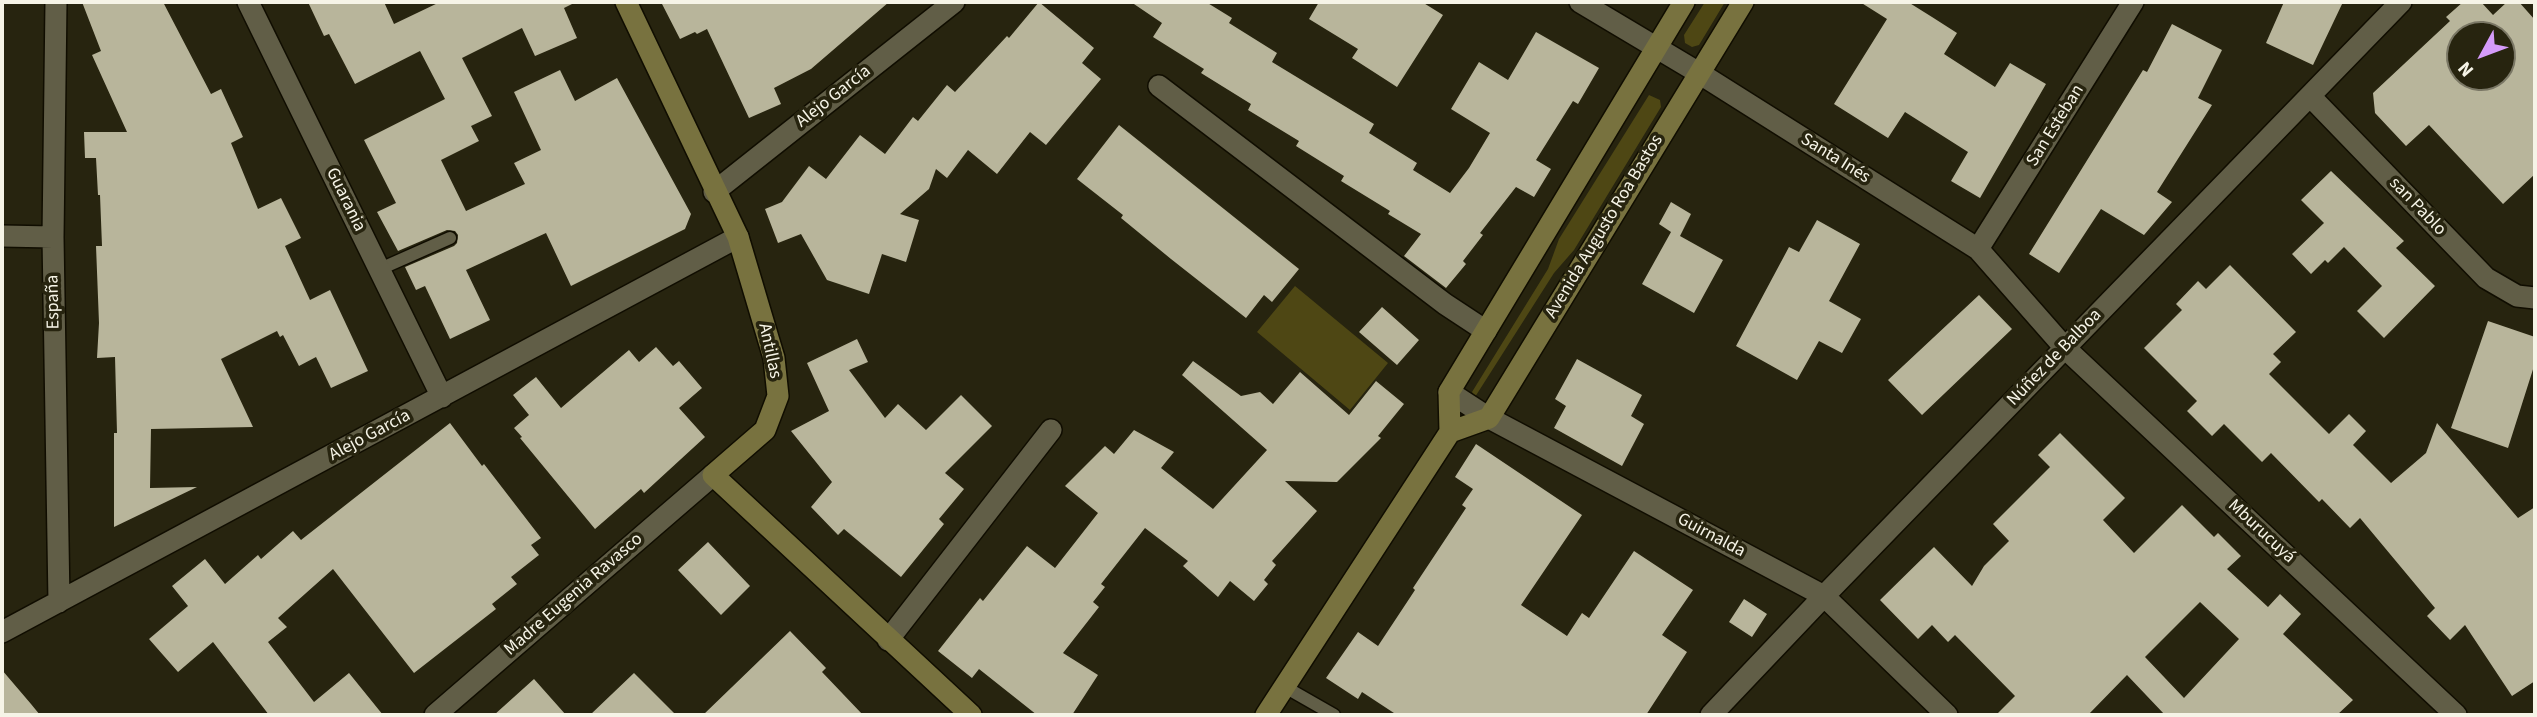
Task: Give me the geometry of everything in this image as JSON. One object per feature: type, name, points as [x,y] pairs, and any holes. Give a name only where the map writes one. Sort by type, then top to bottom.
[{"type":"main road","name":"Antillas","points":[[626,2],[737,237],[774,358],[778,396],[765,430],[713,475]]},
{"type":"main road","points":[[1266,715],[1450,432],[1449,392],[1684,2]]},
{"type":"main road","name":"Avenida Augusto Roa Bastos","points":[[1489,418],[1743,2]]},
{"type":"main road","points":[[1450,432],[1489,418]]},
{"type":"main road","points":[[713,475],[971,715]]},
{"type":"street","name":"España","points":[[56,2],[53,237],[60,602]]},
{"type":"street","name":"Guarania","points":[[248,2],[442,397]]},
{"type":"street","name":"Alejo García","points":[[714,192],[954,2]]},
{"type":"street","name":"Santa Inés","points":[[1580,2],[1699,73],[1978,250],[2065,348]]},
{"type":"street","name":"San Esteban","points":[[1978,250],[2133,2]]},
{"type":"street","name":"Núñez de Balboa","points":[[1711,715],[2401,2]]},
{"type":"street","points":[[1160,86],[1445,304],[1486,331]]},
{"type":"street","name":"san Pablo","points":[[2310,96],[2486,278],[2517,296],[2535,298]]},
{"type":"street","points":[[2,236],[53,237]]},
{"type":"street","name":"Alejo García","points":[[2,632],[737,237]]},
{"type":"street","name":"Mburucuyá","points":[[2065,348],[2456,715]]},
{"type":"street","name":"Guirnalda","points":[[1449,392],[1489,418],[1824,596],[1947,715]]},
{"type":"street","points":[[888,640],[1051,430]]},
{"type":"street","name":"Madre Eugenia Ravasco","points":[[435,715],[713,475]]},
{"type":"lane","points":[[380,269],[450,238]]},
{"type":"lane","points":[[1284,687],[1334,715]]},
{"type":"shaded area","points":[[1705,2],[1725,2],[1699,45],[1692,47],[1685,43],[1684,35]]},
{"type":"shaded area","points":[[1649,95],[1660,100],[1661,107],[1574,250],[1554,273],[1475,397],[1472,392],[1548,269],[1559,239]]},
{"type":"shaded area","points":[[1295,286],[1388,363],[1350,410],[1257,332]]},
{"type":"building","points":[[82,2],[163,2],[211,94],[221,89],[243,137],[231,143],[258,209],[281,198],[301,238],[285,246],[310,300],[330,290],[368,371],[331,388],[316,357],[299,366],[283,335],[280,337],[277,331],[221,359],[253,427],[151,429],[150,488],[197,487],[114,527],[114,433],[117,433],[115,357],[97,358],[99,323],[96,246],[102,246],[100,195],[96,158],[85,158],[84,132],[127,132],[92,55],[101,51]]},
{"type":"building","points":[[308,2],[384,2],[394,24],[440,2],[576,2],[564,8],[577,38],[535,56],[522,28],[462,58],[492,116],[471,126],[479,141],[441,160],[466,211],[525,184],[514,163],[541,150],[514,92],[560,70],[575,101],[617,78],[691,214],[685,229],[571,286],[546,233],[466,270],[490,320],[450,339],[425,286],[416,290],[405,267],[454,246],[458,235],[455,231],[447,230],[398,251],[377,212],[396,203],[364,140],[445,99],[420,51],[355,84],[329,34],[324,36]]},
{"type":"building","points":[[661,2],[889,2],[811,69],[774,88],[781,104],[749,118],[707,29],[680,39]]},
{"type":"building","points":[[1039,2],[1094,48],[1082,63],[1101,79],[1046,145],[1030,132],[997,174],[968,150],[947,178],[936,169],[929,189],[900,214],[919,220],[906,262],[882,254],[869,294],[827,280],[801,234],[778,243],[765,209],[782,202],[809,166],[826,179],[860,135],[885,154],[913,117],[918,121],[947,85],[955,92],[1007,36],[1009,38]]},
{"type":"building","points":[[1131,2],[1206,2],[1232,18],[1229,23],[1277,53],[1272,62],[1374,124],[1369,133],[1417,163],[1413,170],[1450,193],[1490,133],[1451,109],[1479,62],[1508,80],[1536,32],[1599,68],[1578,104],[1573,101],[1536,160],[1551,169],[1534,197],[1516,187],[1480,233],[1483,235],[1463,261],[1466,264],[1446,288],[1404,256],[1421,234],[1341,181],[1344,176],[1296,146],[1299,141],[1248,110],[1251,104],[1201,73],[1204,69],[1153,37],[1162,23]]},
{"type":"building","points":[[1319,2],[1422,2],[1443,15],[1397,87],[1352,58],[1358,49],[1309,19]]},
{"type":"building","points":[[1860,2],[1908,2],[1932,17],[1957,33],[1944,54],[1995,87],[2010,63],[2046,84],[1980,198],[1951,181],[1968,152],[1905,112],[1888,138],[1834,104],[1887,19]]},
{"type":"building","points":[[2284,2],[2343,2],[2313,65],[2266,43]]},
{"type":"building","points":[[2463,2],[2481,2],[2493,15],[2507,2],[2519,2],[2535,20],[2535,174],[2503,204],[2429,125],[2406,146],[2375,113],[2373,93],[2446,25],[2446,91],[2516,91],[2516,21],[2450,21],[2446,17]]},
{"type":"building","points":[[2172,24],[2222,50],[2198,98],[2212,105],[2157,192],[2172,202],[2144,235],[2101,209],[2059,273],[2029,254],[2143,70],[2147,72]]},
{"type":"building","points":[[1119,125],[1299,269],[1272,302],[1264,295],[1246,318],[1121,218],[1123,215],[1077,179]]},
{"type":"building","points":[[2331,171],[2404,241],[2396,248],[2435,286],[2384,338],[2357,311],[2382,286],[2344,247],[2328,263],[2325,260],[2311,274],[2292,254],[2324,223],[2301,200]]},
{"type":"building","points":[[1671,202],[1691,214],[1680,236],[1723,260],[1694,313],[1642,284],[1671,232],[1659,224]]},
{"type":"building","points":[[1817,220],[1860,244],[1829,301],[1861,319],[1842,353],[1819,341],[1797,380],[1736,346],[1789,247],[1799,252]]},
{"type":"building","points":[[2230,265],[2296,332],[2273,354],[2281,362],[2269,374],[2329,434],[2349,414],[2366,431],[2353,445],[2391,483],[2426,453],[2437,423],[2518,518],[2535,507],[2535,681],[2512,696],[2465,625],[2450,640],[2427,616],[2435,608],[2360,518],[2350,528],[2322,499],[2319,502],[2271,453],[2262,462],[2224,424],[2212,436],[2187,411],[2197,401],[2144,348],[2182,310],[2176,304],[2198,281],[2206,289]]},
{"type":"building","points":[[1979,295],[2012,329],[1922,415],[1888,380]]},
{"type":"building","points":[[1382,307],[1419,340],[1397,365],[1359,332]]},
{"type":"building","points":[[2488,321],[2535,337],[2535,363],[2508,448],[2451,428]]},
{"type":"building","points":[[857,339],[868,362],[849,370],[885,418],[898,404],[926,430],[961,395],[992,426],[945,473],[964,489],[939,519],[944,524],[901,577],[844,529],[838,535],[811,507],[832,482],[791,431],[829,411],[807,363]]},
{"type":"building","points":[[656,347],[673,366],[679,361],[702,388],[679,408],[705,437],[644,493],[641,489],[595,529],[520,438],[522,437],[514,428],[529,415],[513,395],[536,377],[561,408],[629,350],[639,362]]},
{"type":"building","points":[[1577,359],[1642,395],[1631,416],[1644,424],[1622,466],[1554,428],[1566,406],[1555,399]]},
{"type":"building","points":[[1193,361],[1241,396],[1260,392],[1273,404],[1300,372],[1349,415],[1376,381],[1404,404],[1378,436],[1381,438],[1337,482],[1285,481],[1317,511],[1272,561],[1276,565],[1264,580],[1268,584],[1254,601],[1230,581],[1218,597],[1183,566],[1188,561],[1145,528],[1101,584],[1105,587],[1093,602],[1099,607],[1063,653],[1098,675],[1072,715],[1037,715],[979,669],[972,678],[938,651],[980,598],[983,601],[1027,546],[1055,568],[1098,513],[1065,486],[1105,446],[1114,454],[1134,430],[1174,452],[1161,468],[1213,509],[1267,450],[1182,375]]},
{"type":"building","points":[[450,423],[541,538],[531,545],[539,555],[511,577],[517,584],[492,604],[496,609],[414,673],[333,569],[278,618],[287,627],[268,642],[314,702],[349,673],[383,715],[269,715],[213,642],[178,672],[149,639],[188,606],[172,586],[205,559],[225,584],[258,555],[261,559],[293,531],[301,540]]},
{"type":"building","points":[[2060,433],[2125,498],[2103,520],[2134,553],[2182,505],[2214,537],[2218,533],[2241,556],[2227,569],[2268,607],[2280,594],[2301,614],[2283,634],[2353,700],[2337,715],[2165,715],[2127,675],[2088,715],[1996,715],[2015,696],[1955,635],[1948,642],[1932,625],[1918,639],[1880,600],[1934,547],[1972,586],[1984,566],[2009,541],[1993,524],[2050,467],[2038,455]],"holes":[[[2200,602],[2239,639],[2184,698],[2145,657]]]},
{"type":"building","points":[[1476,444],[1582,515],[1521,605],[1567,636],[1582,613],[1589,618],[1634,551],[1693,590],[1662,635],[1687,652],[1646,715],[1397,715],[1362,692],[1358,699],[1326,678],[1358,632],[1378,646],[1415,590],[1413,588],[1466,508],[1462,505],[1473,489],[1455,477]]},
{"type":"building","points":[[708,542],[750,586],[721,615],[678,570]]},
{"type":"building","points":[[1744,599],[1767,614],[1752,637],[1729,622]]},
{"type":"building","points":[[790,631],[826,668],[822,672],[863,715],[703,715]]},
{"type":"building","points":[[2,670],[31,704],[40,715],[2,715]]},
{"type":"building","points":[[634,673],[676,715],[590,715]]},
{"type":"building","points":[[534,679],[566,715],[494,715]]}]
